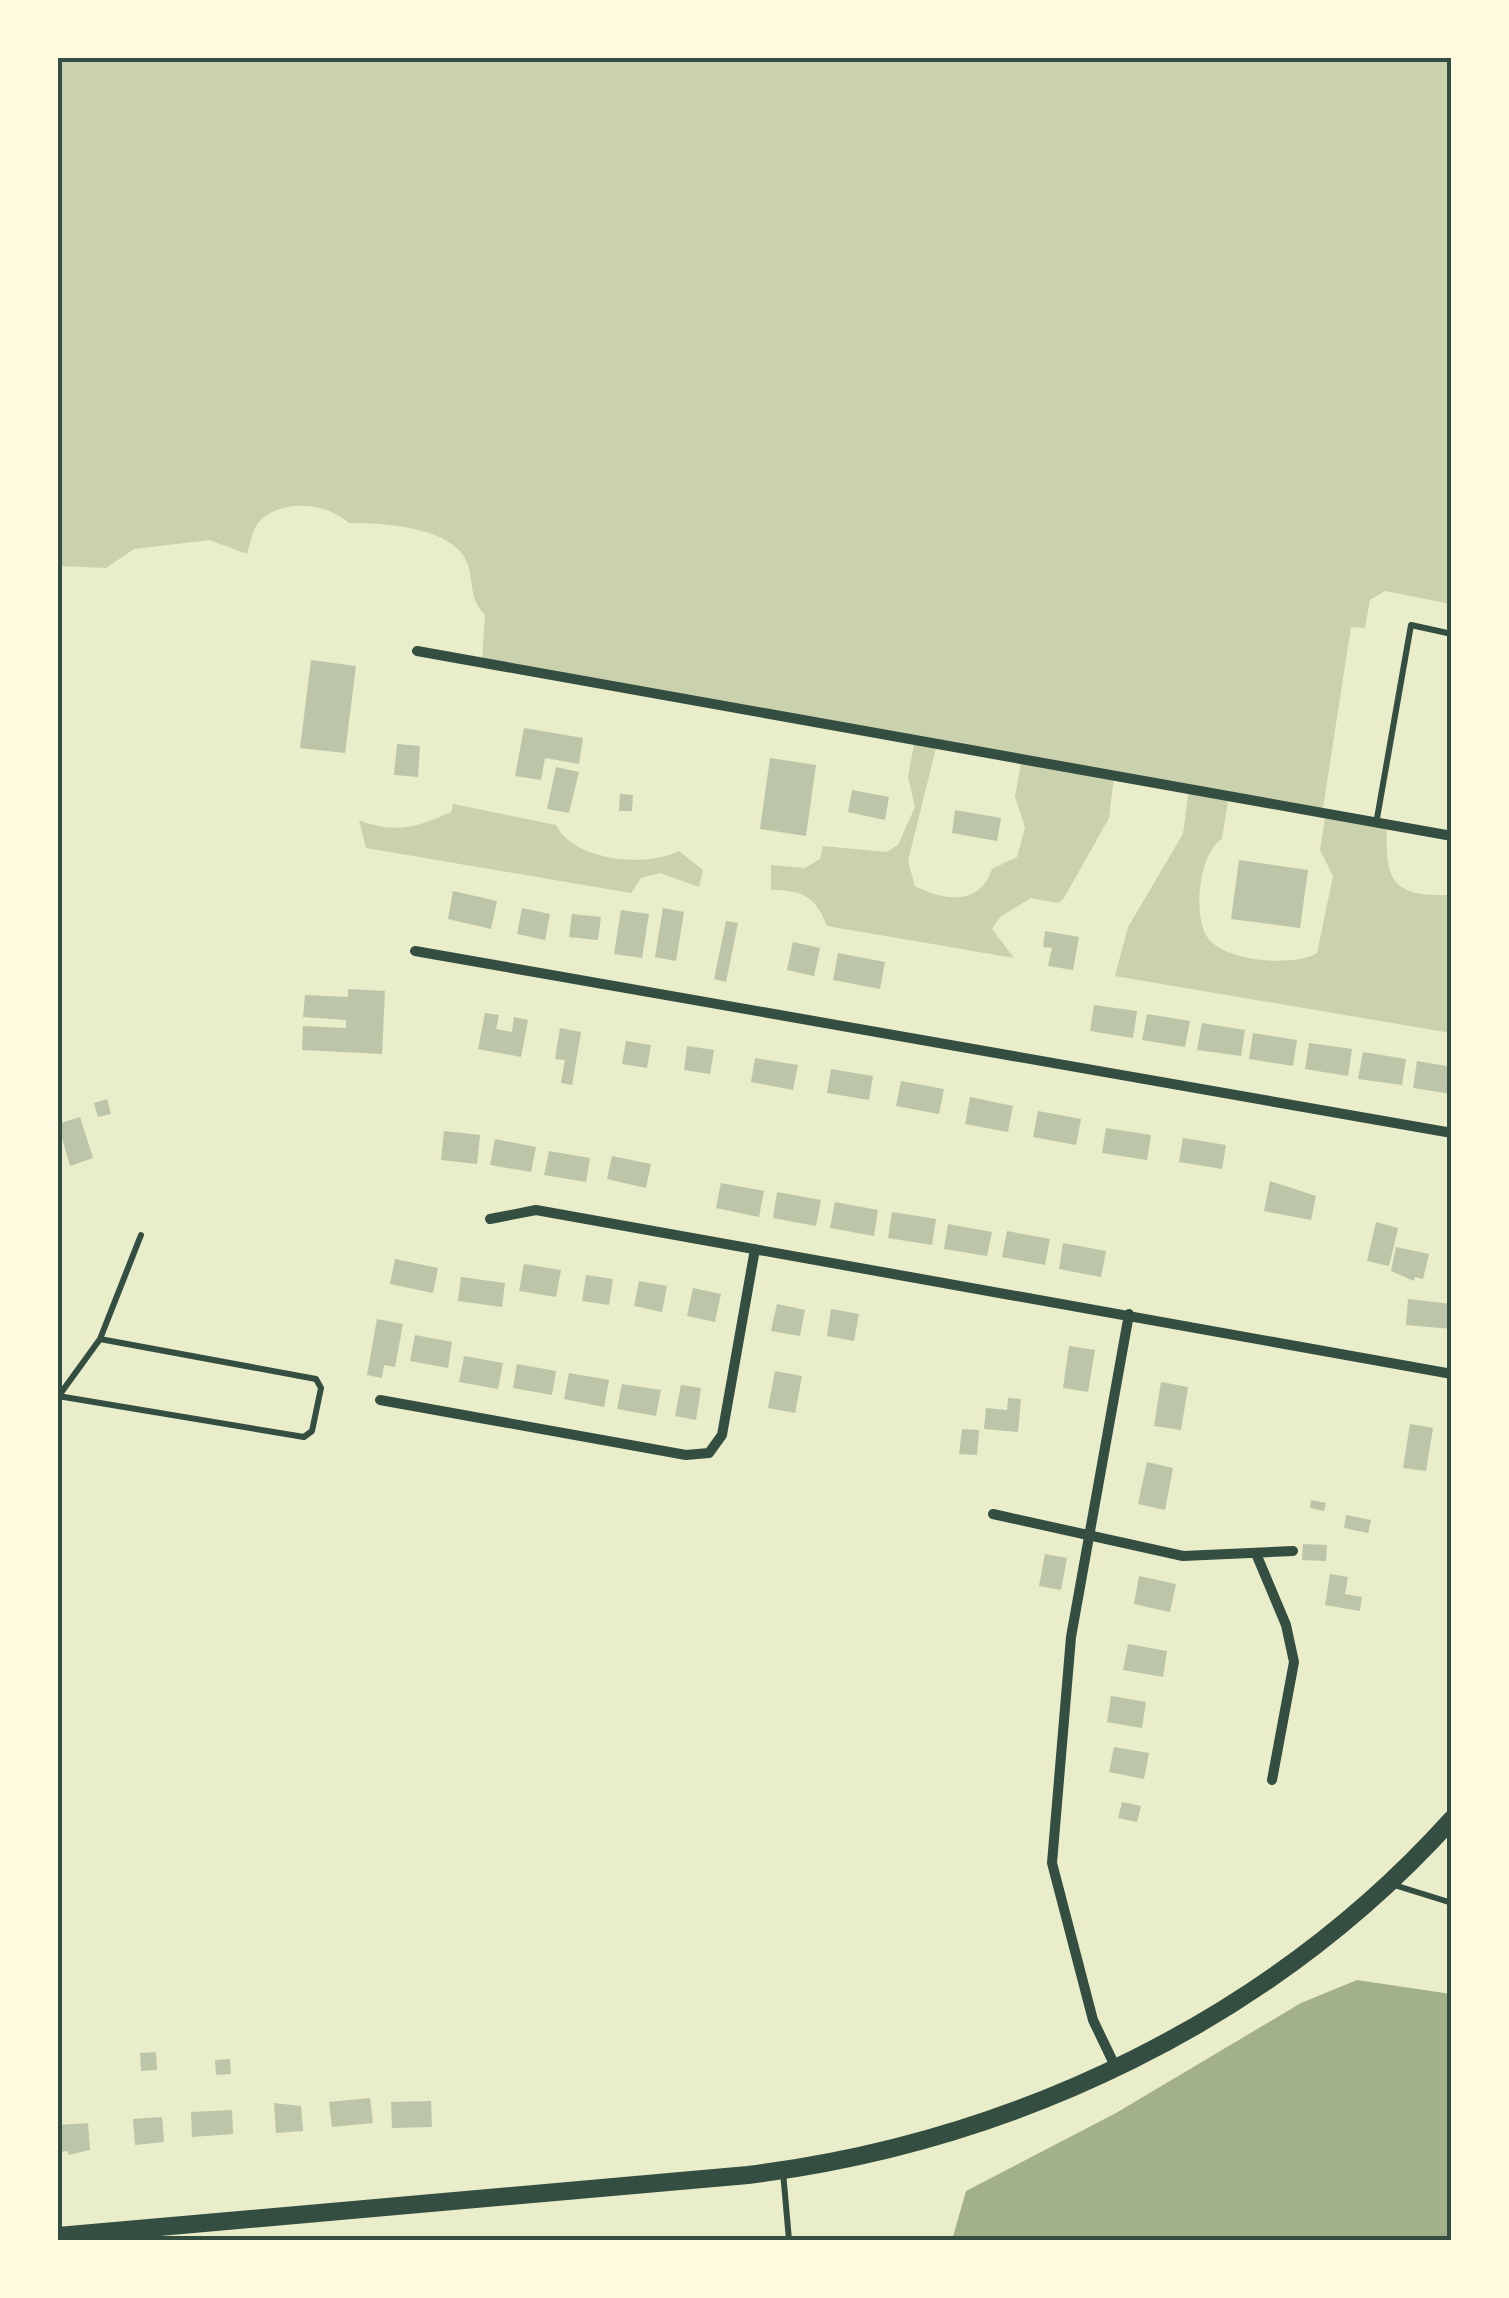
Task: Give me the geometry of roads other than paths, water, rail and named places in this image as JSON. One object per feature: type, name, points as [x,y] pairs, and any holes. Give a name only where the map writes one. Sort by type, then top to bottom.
[{"type":"main road","points":[[58,2236],[782,2171],[853,2159],[954,2133],[1116,2068],[1250,1991],[1331,1932],[1452,1818]]},
{"type":"street","points":[[417,652],[1452,836]]},
{"type":"street","points":[[414,951],[1452,1133]]},
{"type":"street","points":[[490,1219],[536,1210],[1452,1374]]},
{"type":"street","points":[[380,1400],[686,1456],[710,1453],[722,1435],[754,1249]]},
{"type":"street","points":[[1116,2068],[1092,2020],[1052,1863],[1070,1638],[1128,1314]]},
{"type":"street","points":[[994,1514],[1183,1556],[1257,1556],[1293,1551]]},
{"type":"street","points":[[1257,1556],[1286,1624],[1294,1662],[1272,1780]]},
{"type":"lane","points":[[1376,824],[1411,625],[1452,634]]},
{"type":"lane","points":[[100,1339],[316,1379],[321,1388],[312,1430],[304,1436],[58,1397],[100,1339],[141,1235]]},
{"type":"lane","points":[[1387,1883],[1452,1903]]},
{"type":"lane","points":[[782,2171],[789,2240]]}]
